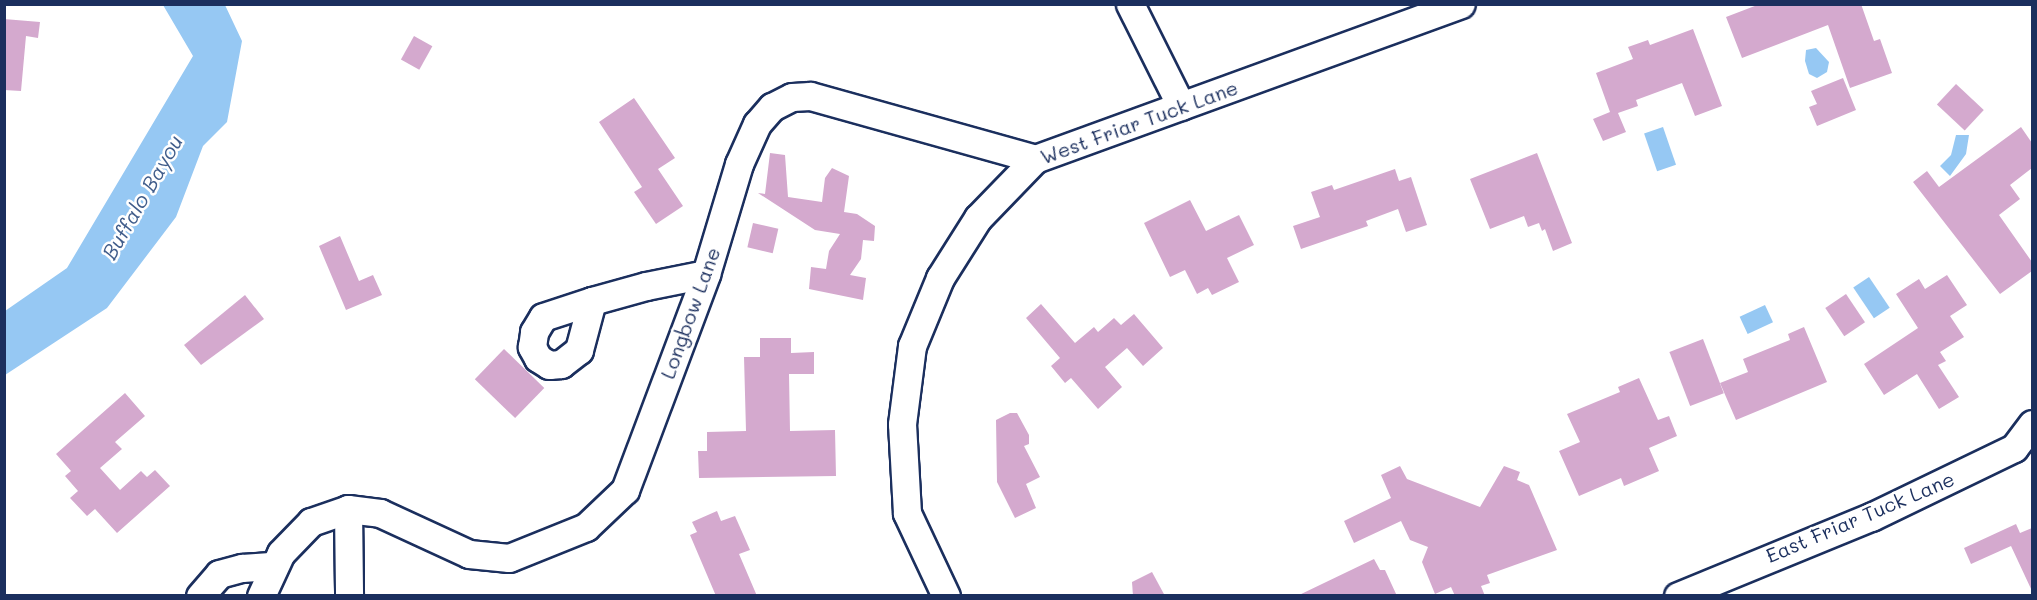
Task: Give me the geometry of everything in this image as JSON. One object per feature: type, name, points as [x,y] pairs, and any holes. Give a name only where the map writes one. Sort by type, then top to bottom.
[{"type":"street","points":[[1130,4],[1181,106]]},
{"type":"street","name":"West Friar Tuck Lane","points":[[945,596],[907,513],[902,424],[912,346],[940,279],[978,218],[1035,159],[1461,4]]},
{"type":"street","name":"Longbow Lane","points":[[261,596],[281,553],[311,522],[348,509],[380,513],[469,554],[509,558],[586,527],[625,490],[706,274],[739,164],[757,124],[772,107],[792,97],[810,96],[1035,159]]},
{"type":"street","points":[[592,301],[706,274]]},
{"type":"street","name":"East Friar Tuck Lane","points":[[1678,596],[1871,517],[2023,450],[2032,424]]},
{"type":"street","points":[[348,509],[349,596]]},
{"type":"street","points":[[200,596],[219,574],[242,568],[274,566]]},
{"type":"water","name":"Buffalo Bayou","points":[[163,5],[225,5],[242,41],[227,122],[203,146],[176,217],[107,308],[5,375],[5,311],[67,268],[193,56]]},
{"type":"water","points":[[1816,48],[1829,62],[1827,72],[1817,78],[1809,74],[1805,61],[1806,50]]},
{"type":"water","points":[[1663,127],[1676,165],[1657,171],[1644,134]]},
{"type":"water","points":[[1956,135],[1969,135],[1966,154],[1950,176],[1940,166],[1951,155]]},
{"type":"water","points":[[1869,277],[1890,308],[1874,318],[1853,288]]},
{"type":"water","points":[[1765,305],[1773,322],[1748,334],[1740,317]]},
{"type":"building","points":[[1760,4],[1861,4],[1874,41],[1880,39],[1892,73],[1850,88],[1828,25],[1742,58],[1726,17]]},
{"type":"building","points":[[4,19],[40,22],[38,38],[26,36],[21,91],[4,90]]},
{"type":"building","points":[[1693,29],[1722,106],[1695,116],[1682,83],[1636,100],[1638,106],[1618,113],[1626,132],[1603,141],[1593,119],[1610,112],[1596,73],[1633,59],[1628,47],[1648,40],[1650,45]]},
{"type":"building","points":[[414,36],[432,46],[419,70],[401,60]]},
{"type":"building","points":[[1843,78],[1856,110],[1817,126],[1809,107],[1817,104],[1811,91]]},
{"type":"building","points":[[1956,84],[1984,110],[1965,130],[1937,104]]},
{"type":"building","points":[[634,98],[675,158],[658,169],[683,206],[656,224],[634,192],[642,187],[599,122]]},
{"type":"building","points":[[2021,127],[2032,143],[2032,168],[2010,185],[2020,199],[1999,215],[2032,262],[2032,271],[2000,294],[1913,182],[1927,171],[1939,187]]},
{"type":"building","points":[[770,153],[785,155],[788,197],[822,202],[825,178],[832,168],[849,176],[844,212],[857,214],[875,226],[874,241],[863,240],[861,259],[850,275],[866,278],[863,300],[809,289],[811,267],[826,269],[829,251],[840,234],[815,230],[758,193],[765,194]]},
{"type":"building","points":[[1537,153],[1572,243],[1553,251],[1545,229],[1542,231],[1539,223],[1528,227],[1524,216],[1490,229],[1470,179]]},
{"type":"building","points":[[1395,169],[1399,181],[1411,177],[1427,225],[1406,232],[1398,209],[1366,221],[1368,226],[1301,249],[1293,226],[1320,217],[1311,192],[1332,185],[1334,190]]},
{"type":"building","points":[[1190,200],[1206,231],[1239,215],[1254,245],[1227,258],[1239,282],[1212,295],[1208,288],[1197,294],[1185,270],[1170,277],[1144,223]]},
{"type":"building","points":[[753,223],[778,229],[773,253],[747,247]]},
{"type":"building","points":[[340,236],[359,281],[373,275],[382,295],[346,310],[319,246]]},
{"type":"building","points":[[1947,275],[1967,305],[1950,316],[1964,337],[1940,352],[1946,361],[1938,365],[1959,397],[1939,409],[1917,374],[1884,395],[1864,364],[1918,328],[1896,294],[1919,279],[1925,289]]},
{"type":"building","points":[[1846,294],[1865,322],[1844,336],[1825,308]]},
{"type":"building","points":[[245,295],[264,319],[201,365],[184,345]]},
{"type":"building","points":[[1041,304],[1075,343],[1094,327],[1098,332],[1114,318],[1121,325],[1134,314],[1163,348],[1143,366],[1127,348],[1105,367],[1122,387],[1098,409],[1071,378],[1065,383],[1051,366],[1060,358],[1026,318]]},
{"type":"building","points":[[1804,327],[1827,382],[1736,420],[1720,383],[1748,372],[1743,359],[1790,340],[1788,334]]},
{"type":"building","points":[[760,338],[791,338],[791,353],[814,352],[814,374],[789,374],[790,431],[835,430],[836,476],[699,478],[698,451],[707,451],[707,432],[746,431],[744,357],[760,357]]},
{"type":"building","points":[[1703,339],[1724,393],[1690,406],[1669,352]]},
{"type":"building","points":[[504,349],[544,388],[515,418],[475,379]]},
{"type":"building","points":[[1639,378],[1658,420],[1669,416],[1677,436],[1649,448],[1659,471],[1624,486],[1621,478],[1579,496],[1559,451],[1580,442],[1567,414],[1620,392],[1618,387]]},
{"type":"building","points":[[125,393],[145,416],[115,442],[122,449],[100,468],[120,490],[141,471],[147,477],[155,470],[170,486],[117,533],[95,509],[87,516],[70,498],[78,491],[65,476],[71,471],[56,454]]},
{"type":"building","points":[[1010,413],[1017,413],[1029,435],[1029,444],[1024,446],[1040,477],[1026,484],[1036,508],[1015,518],[997,482],[996,420]]},
{"type":"building","points":[[1400,466],[1407,479],[1480,507],[1504,466],[1520,472],[1517,480],[1529,485],[1557,550],[1487,575],[1490,583],[1481,586],[1485,596],[1455,596],[1451,587],[1435,594],[1422,562],[1428,547],[1410,540],[1401,521],[1354,543],[1344,521],[1391,498],[1381,475]]},
{"type":"building","points":[[717,511],[721,521],[735,516],[750,550],[739,554],[757,596],[716,596],[690,535],[697,532],[692,522]]},
{"type":"building","points":[[2016,524],[2020,533],[2032,528],[2032,591],[2011,546],[1971,564],[1964,548]]},
{"type":"building","points":[[1374,559],[1380,570],[1385,570],[1397,596],[1297,596]]},
{"type":"building","points":[[1152,572],[1165,596],[1133,596],[1132,582]]}]
